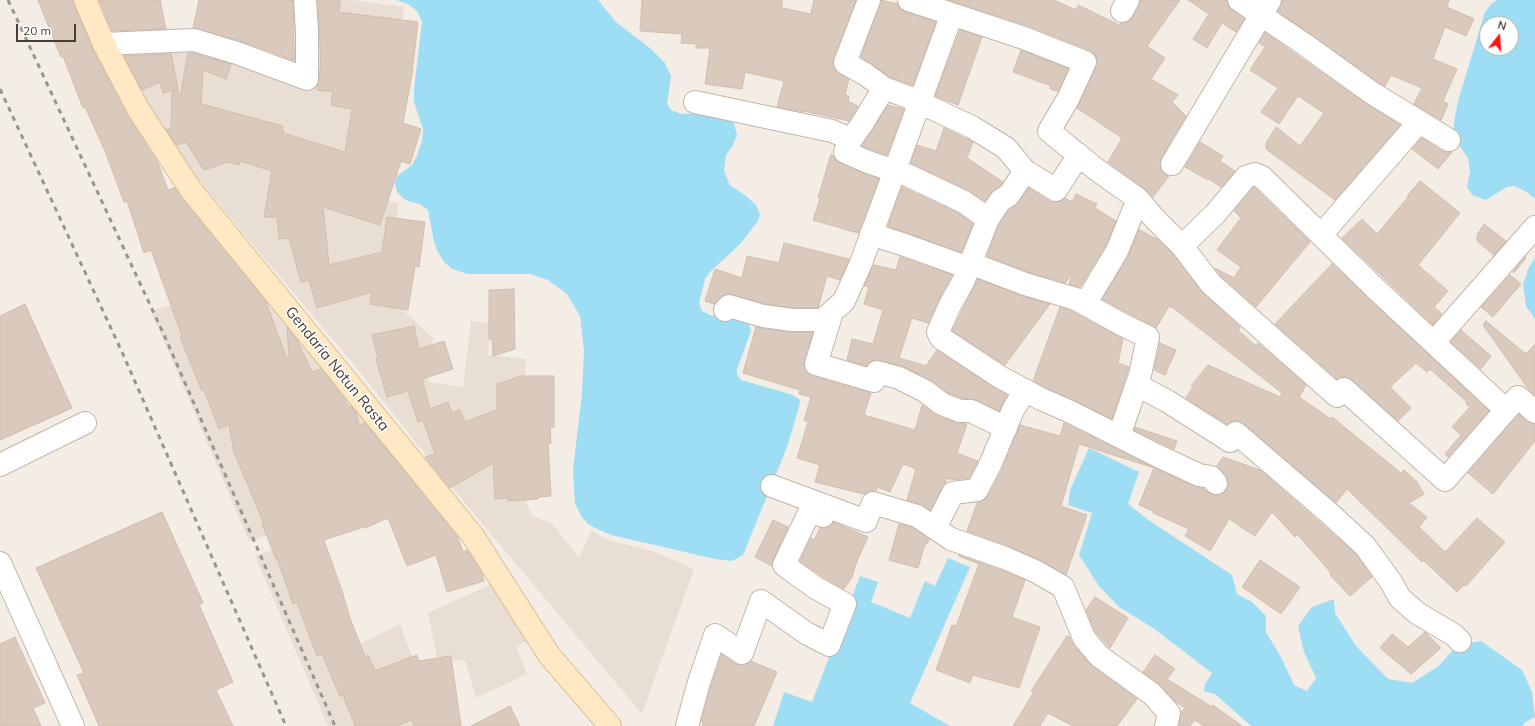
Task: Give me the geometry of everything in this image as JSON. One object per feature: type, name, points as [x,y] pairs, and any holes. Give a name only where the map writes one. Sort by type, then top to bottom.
[{"type":"main road","name":"Gendaria Notun Rasta","points":[[85,0],[104,44],[138,109],[192,190],[473,536],[550,655],[610,726]]},
{"type":"street","points":[[104,44],[194,40],[237,53],[307,79],[308,31],[305,0]]},
{"type":"street","points":[[869,0],[845,63],[866,74],[884,88],[919,102],[972,128],[1006,148],[1025,171],[1056,190],[1078,155]]},
{"type":"street","points":[[910,0],[1024,38],[1085,62],[1068,98],[1049,131],[1078,155],[1138,199],[1154,218],[1182,246],[1211,284],[1337,396],[1344,389],[1445,480],[1518,397],[1535,412]]},
{"type":"street","points":[[1239,0],[1265,8],[1304,44],[1372,93],[1449,140]]},
{"type":"street","points":[[1172,164],[1265,8]]},
{"type":"street","points":[[725,310],[729,306],[763,316],[792,320],[823,320],[844,300],[861,263],[952,14]]},
{"type":"street","points":[[884,88],[850,141],[845,152],[907,175],[964,202],[988,219]]},
{"type":"street","points":[[695,102],[832,131],[846,137],[850,141]]},
{"type":"street","points":[[1321,234],[1419,122]]},
{"type":"street","points":[[1025,171],[1009,195],[1000,201],[988,219],[970,266],[938,332],[941,338],[1000,377],[1200,475],[1211,477],[1216,483]]},
{"type":"street","points":[[1182,246],[1215,214],[1246,178],[1255,174],[1262,177],[1377,290],[1506,410]]},
{"type":"street","points":[[1085,304],[1117,251],[1138,199]]},
{"type":"street","points":[[1434,342],[1535,227]]},
{"type":"street","points":[[871,234],[1076,299],[1148,337],[1137,385],[1119,436]]},
{"type":"street","points":[[832,312],[816,364],[874,381],[877,372],[899,378],[925,391],[942,404],[960,411],[972,411],[1006,428]]},
{"type":"street","points":[[1137,385],[1167,401],[1230,441],[1236,432],[1365,546],[1391,582],[1400,598],[1417,613],[1454,635],[1460,641]]},
{"type":"street","points":[[935,528],[954,493],[978,490],[1013,410],[1025,390]]},
{"type":"street","points":[[0,465],[85,423]]},
{"type":"street","points":[[772,486],[866,522],[873,503],[917,516],[951,538],[1013,561],[1035,571],[1063,587],[1084,638],[1099,656],[1152,694],[1169,713],[1166,726]]},
{"type":"street","points":[[687,726],[699,682],[715,635],[742,653],[762,601],[806,633],[829,645],[845,604],[816,588],[784,565],[810,510],[823,516],[826,506]]},
{"type":"street","points":[[0,563],[73,726]]},
{"type":"shaded area","points":[[288,0],[352,0],[404,7],[396,69],[362,195],[398,203],[396,240],[385,300],[402,309],[433,338],[428,382],[463,387],[471,321],[490,323],[488,355],[526,359],[517,481],[532,516],[552,523],[579,558],[591,531],[611,541],[653,551],[694,569],[642,714],[449,484],[360,372],[177,154],[110,40],[237,50],[288,56]]},
{"type":"shaded area","points":[[263,277],[429,488],[249,541],[151,311]]},
{"type":"shaded area","points":[[305,538],[352,648],[400,624],[437,726],[328,726],[255,556]]},
{"type":"shaded area","points":[[500,580],[538,636],[516,646],[527,674],[476,698],[465,661],[437,658],[428,613]]},
{"type":"water","points":[[396,0],[598,0],[616,22],[650,48],[665,63],[671,76],[667,104],[671,110],[681,114],[699,113],[729,119],[734,124],[737,135],[733,145],[726,155],[724,171],[730,185],[756,205],[760,214],[758,221],[741,243],[710,272],[705,279],[699,303],[702,311],[710,315],[738,320],[749,324],[751,331],[737,369],[737,375],[741,380],[793,395],[800,400],[787,447],[743,555],[732,561],[715,559],[611,535],[589,525],[581,516],[575,503],[573,470],[582,393],[584,351],[580,316],[567,294],[548,280],[530,274],[468,274],[452,269],[444,262],[438,252],[434,242],[428,210],[420,204],[410,202],[403,198],[397,192],[395,183],[397,176],[412,165],[416,158],[422,141],[423,129],[414,102],[414,89],[422,22],[417,11],[408,4]]},
{"type":"water","points":[[1497,0],[1535,0],[1535,199],[1527,192],[1514,186],[1507,187],[1486,200],[1474,196],[1467,187],[1470,172],[1468,158],[1454,134],[1454,122],[1458,101],[1479,32],[1479,56],[1519,56],[1519,16],[1484,16],[1492,3]]},
{"type":"water","points":[[1535,258],[1535,319],[1526,306],[1523,284],[1529,267]]},
{"type":"water","points":[[1089,448],[1139,472],[1128,504],[1150,521],[1232,575],[1237,594],[1252,602],[1266,616],[1266,632],[1281,657],[1294,685],[1307,691],[1316,678],[1304,652],[1298,626],[1312,607],[1334,599],[1335,613],[1356,646],[1388,679],[1412,683],[1440,665],[1457,645],[1481,641],[1522,670],[1532,692],[1535,717],[1524,723],[1523,726],[1251,726],[1215,694],[1204,691],[1205,684],[1212,673],[1153,628],[1119,607],[1099,586],[1079,555],[1092,513],[1068,505],[1070,490]]},
{"type":"water","points":[[948,558],[970,567],[910,703],[950,726],[773,726],[784,692],[812,702],[860,576],[878,582],[871,602],[910,618],[925,581],[935,586]]},
{"type":"building","points":[[38,0],[73,0],[93,50],[127,115],[158,163],[168,190],[175,188],[266,302],[286,357],[289,357],[287,327],[297,340],[312,372],[321,369],[341,396],[342,395],[348,407],[351,406],[356,412],[359,425],[365,423],[457,536],[463,552],[467,550],[482,573],[484,581],[447,592],[436,555],[407,566],[388,518],[365,528],[364,527],[324,540],[350,618],[365,657],[368,655],[375,671],[417,655],[419,661],[451,656],[461,726],[414,726],[411,720],[397,726],[355,726],[343,695],[340,696],[322,654],[317,656],[297,603],[293,604],[277,558],[276,559],[262,524],[264,524],[234,452],[229,425],[219,429],[204,390],[202,391],[180,337],[182,336],[151,250],[144,253],[127,201],[124,202],[105,151],[85,107],[83,108],[63,56],[61,57]]},
{"type":"building","points":[[99,0],[160,0],[166,29],[112,31]]},
{"type":"building","points":[[199,0],[293,0],[294,60],[241,41],[193,28]]},
{"type":"building","points":[[318,0],[340,0],[339,12],[418,22],[412,74],[403,123],[421,129],[410,164],[401,161],[380,225],[323,207],[329,265],[382,252],[387,217],[425,222],[419,267],[415,266],[408,310],[370,304],[372,292],[317,308],[309,280],[301,282],[289,238],[279,239],[277,217],[264,217],[272,171],[240,161],[239,165],[228,162],[204,170],[186,142],[177,145],[166,130],[171,128],[172,92],[178,91],[180,98],[188,53],[192,53],[231,64],[226,79],[203,70],[201,104],[283,126],[283,133],[345,152],[352,109],[331,105],[333,92],[317,90],[321,65]]},
{"type":"building","points":[[642,0],[782,0],[782,8],[811,14],[814,0],[856,0],[833,59],[833,64],[835,70],[849,79],[845,95],[849,96],[848,101],[858,106],[849,121],[777,107],[784,81],[745,72],[742,89],[705,84],[710,48],[696,48],[696,44],[681,43],[682,34],[640,31]]},
{"type":"building","points":[[881,0],[897,4],[900,9],[905,12],[936,22],[913,85],[890,77],[861,57]]},
{"type":"building","points":[[949,0],[1054,0],[1076,10],[1078,5],[1119,25],[1121,23],[1128,22],[1133,17],[1139,6],[1140,0],[1180,0],[1147,46],[1165,58],[1151,79],[1178,95],[1172,102],[1186,116],[1161,158],[1161,170],[1169,176],[1153,197],[1145,189],[1108,162],[1122,138],[1077,108],[1096,67],[1097,60],[1095,54],[1090,50],[1029,26]]},
{"type":"building","points":[[1188,0],[1227,0],[1228,6],[1244,19],[1236,32],[1222,23],[1207,48],[1193,39],[1209,14]]},
{"type":"building","points":[[1282,0],[1449,0],[1447,7],[1474,19],[1466,36],[1445,27],[1433,59],[1457,69],[1443,101],[1448,104],[1441,120],[1414,104],[1422,88],[1391,75],[1385,86],[1379,83],[1278,11]]},
{"type":"building","points":[[960,30],[982,37],[958,105],[935,96]]},
{"type":"building","points":[[1265,33],[1365,103],[1400,125],[1335,200],[1266,149],[1266,143],[1276,127],[1300,146],[1324,113],[1298,96],[1279,124],[1261,112],[1278,88],[1250,70],[1265,47],[1259,43]]},
{"type":"building","points":[[1021,50],[1068,69],[1058,91],[1050,89],[1051,86],[1013,72]]},
{"type":"building","points":[[171,54],[178,89],[163,93],[160,82],[142,90],[124,56]]},
{"type":"building","points":[[888,105],[904,109],[887,155],[862,146]]},
{"type":"building","points":[[944,128],[973,142],[967,158],[1003,182],[985,201],[970,191],[911,163],[917,145],[936,151]]},
{"type":"building","points":[[1422,138],[1442,151],[1452,152],[1438,169],[1412,149]]},
{"type":"building","points":[[1200,142],[1223,156],[1220,161],[1235,171],[1221,187],[1185,167]]},
{"type":"building","points":[[831,154],[840,163],[879,179],[858,233],[813,220],[820,199],[818,198]]},
{"type":"building","points":[[1420,181],[1460,213],[1418,265],[1448,291],[1434,307],[1442,314],[1433,325],[1342,238],[1362,219],[1377,234]]},
{"type":"building","points":[[902,187],[958,213],[973,224],[961,252],[888,226]]},
{"type":"building","points":[[1254,187],[1310,242],[1256,307],[1220,275],[1215,268],[1234,278],[1241,267],[1217,250],[1241,218],[1234,211]]},
{"type":"building","points":[[1029,188],[1049,201],[1055,202],[1061,201],[1065,198],[1072,202],[1076,194],[1097,204],[1095,208],[1116,221],[1106,245],[1080,287],[1069,284],[1071,275],[1065,283],[1029,272],[987,256],[999,225],[1009,210],[1019,202]]},
{"type":"building","points":[[1484,224],[1506,241],[1494,255],[1477,241],[1477,235]]},
{"type":"building","points":[[1139,230],[1157,239],[1173,254],[1203,293],[1240,327],[1238,330],[1256,346],[1258,343],[1306,385],[1299,397],[1331,419],[1332,417],[1401,473],[1404,470],[1417,482],[1424,494],[1409,503],[1427,517],[1419,527],[1445,552],[1477,518],[1505,542],[1466,586],[1464,585],[1457,592],[1423,560],[1422,562],[1347,489],[1336,503],[1244,424],[1238,421],[1232,421],[1227,424],[1186,398],[1193,387],[1191,386],[1208,365],[1280,397],[1282,393],[1172,307],[1171,308],[1169,306],[1156,328],[1102,299],[1128,257]]},
{"type":"building","points":[[784,243],[849,259],[840,280],[827,276],[818,308],[793,308],[766,304],[732,294],[726,294],[720,297],[714,304],[705,301],[715,269],[742,278],[747,256],[779,263]]},
{"type":"building","points":[[900,257],[952,275],[928,323],[912,318],[899,358],[926,366],[937,350],[1007,395],[999,411],[976,400],[962,398],[948,393],[931,380],[902,366],[880,360],[874,360],[867,366],[847,360],[852,339],[873,344],[883,310],[864,304],[869,287],[864,286],[874,265],[896,270]]},
{"type":"building","points":[[1525,257],[1526,258],[1514,273],[1513,271]]},
{"type":"building","points":[[1332,264],[1489,411],[1448,457],[1445,454],[1461,435],[1452,427],[1470,407],[1466,404],[1467,402],[1430,369],[1427,372],[1416,363],[1390,387],[1411,408],[1398,421],[1352,380],[1346,377],[1337,379],[1275,324]]},
{"type":"building","points":[[1510,275],[1521,284],[1493,317],[1481,307]]},
{"type":"building","points":[[978,279],[1021,296],[1050,304],[1005,365],[952,331]]},
{"type":"building","points":[[514,289],[515,349],[493,356],[492,339],[489,339],[489,290]]},
{"type":"building","points":[[25,304],[72,408],[0,440],[0,316]]},
{"type":"building","points":[[1060,307],[1071,311],[1123,339],[1118,363],[1129,367],[1112,419],[1033,381]]},
{"type":"building","points":[[1486,321],[1526,354],[1535,344],[1535,395],[1529,390],[1483,325]]},
{"type":"building","points":[[414,326],[419,349],[444,341],[453,369],[422,379],[430,409],[448,402],[452,413],[460,410],[465,422],[497,410],[497,384],[521,376],[554,376],[554,427],[550,427],[551,443],[548,443],[551,496],[538,497],[538,499],[508,501],[508,498],[495,499],[493,463],[450,488],[425,457],[435,454],[423,420],[418,422],[408,391],[387,397],[376,359],[378,358],[372,335]]},
{"type":"building","points":[[756,327],[790,332],[813,332],[804,361],[804,366],[807,372],[812,376],[871,393],[864,415],[915,430],[922,405],[937,416],[956,423],[967,424],[957,453],[978,461],[969,478],[954,480],[948,478],[930,510],[921,504],[907,500],[916,469],[903,464],[890,492],[877,487],[876,491],[870,491],[864,494],[815,482],[820,465],[797,458],[808,422],[804,420],[811,397],[799,394],[800,390],[743,373]]},
{"type":"building","points":[[1461,330],[1491,356],[1481,369],[1451,342]]},
{"type":"building","points":[[1160,343],[1176,350],[1165,375],[1154,370]]},
{"type":"building","points":[[1519,414],[1527,422],[1535,424],[1535,441],[1493,494],[1468,473]]},
{"type":"building","points":[[1064,423],[1151,466],[1194,486],[1204,489],[1212,495],[1224,493],[1228,487],[1226,475],[1216,467],[1223,457],[1260,470],[1356,554],[1372,577],[1350,596],[1330,575],[1331,573],[1297,534],[1295,537],[1272,512],[1255,536],[1229,519],[1210,551],[1185,536],[1189,529],[1139,505],[1154,468],[1079,444],[1061,506],[1087,515],[1066,575],[1040,560],[1009,546],[967,531],[977,503],[984,500],[988,496],[1002,470],[1020,425],[1060,436]]},
{"type":"building","points":[[1135,427],[1177,441],[1174,449],[1134,430]]},
{"type":"building","points":[[162,512],[203,603],[199,605],[233,682],[216,690],[233,726],[99,726],[77,675],[84,673],[36,568]]},
{"type":"building","points":[[773,520],[788,527],[773,560],[772,566],[755,557]]},
{"type":"building","points":[[833,522],[868,537],[857,561],[852,577],[844,589],[800,561],[811,538],[814,540],[820,528],[831,526]]},
{"type":"building","points":[[899,524],[912,527],[929,539],[927,544],[925,544],[918,568],[889,560]]},
{"type":"building","points":[[959,555],[1025,580],[1012,617],[1040,627],[1019,688],[973,675],[970,683],[936,670],[952,625],[956,626],[979,564]]},
{"type":"building","points":[[1260,560],[1300,587],[1281,614],[1242,587]]},
{"type":"building","points":[[1095,597],[1128,618],[1110,648],[1095,631],[1086,610]]},
{"type":"building","points":[[1425,632],[1441,648],[1411,674],[1380,648],[1392,634],[1408,647]]},
{"type":"building","points":[[1067,636],[1069,636],[1074,646],[1092,666],[1137,699],[1117,726],[1073,726],[1048,713],[1040,726],[1013,726],[1034,692],[1031,691]]},
{"type":"building","points":[[15,637],[45,703],[33,708],[41,726],[0,726],[0,644]]},
{"type":"building","points":[[722,654],[735,664],[743,665],[751,661],[777,672],[754,726],[702,726],[703,721],[701,721]]},
{"type":"building","points":[[1155,655],[1175,669],[1167,679],[1212,707],[1213,705],[1242,726],[1204,726],[1195,720],[1190,726],[1179,726],[1181,712],[1185,708],[1175,701],[1159,684],[1143,672]]},
{"type":"building","points":[[510,706],[520,726],[471,726]]},
{"type":"railway","points":[[8,0],[165,337],[335,726]]},
{"type":"railway","points":[[0,89],[122,352],[286,726]]}]
